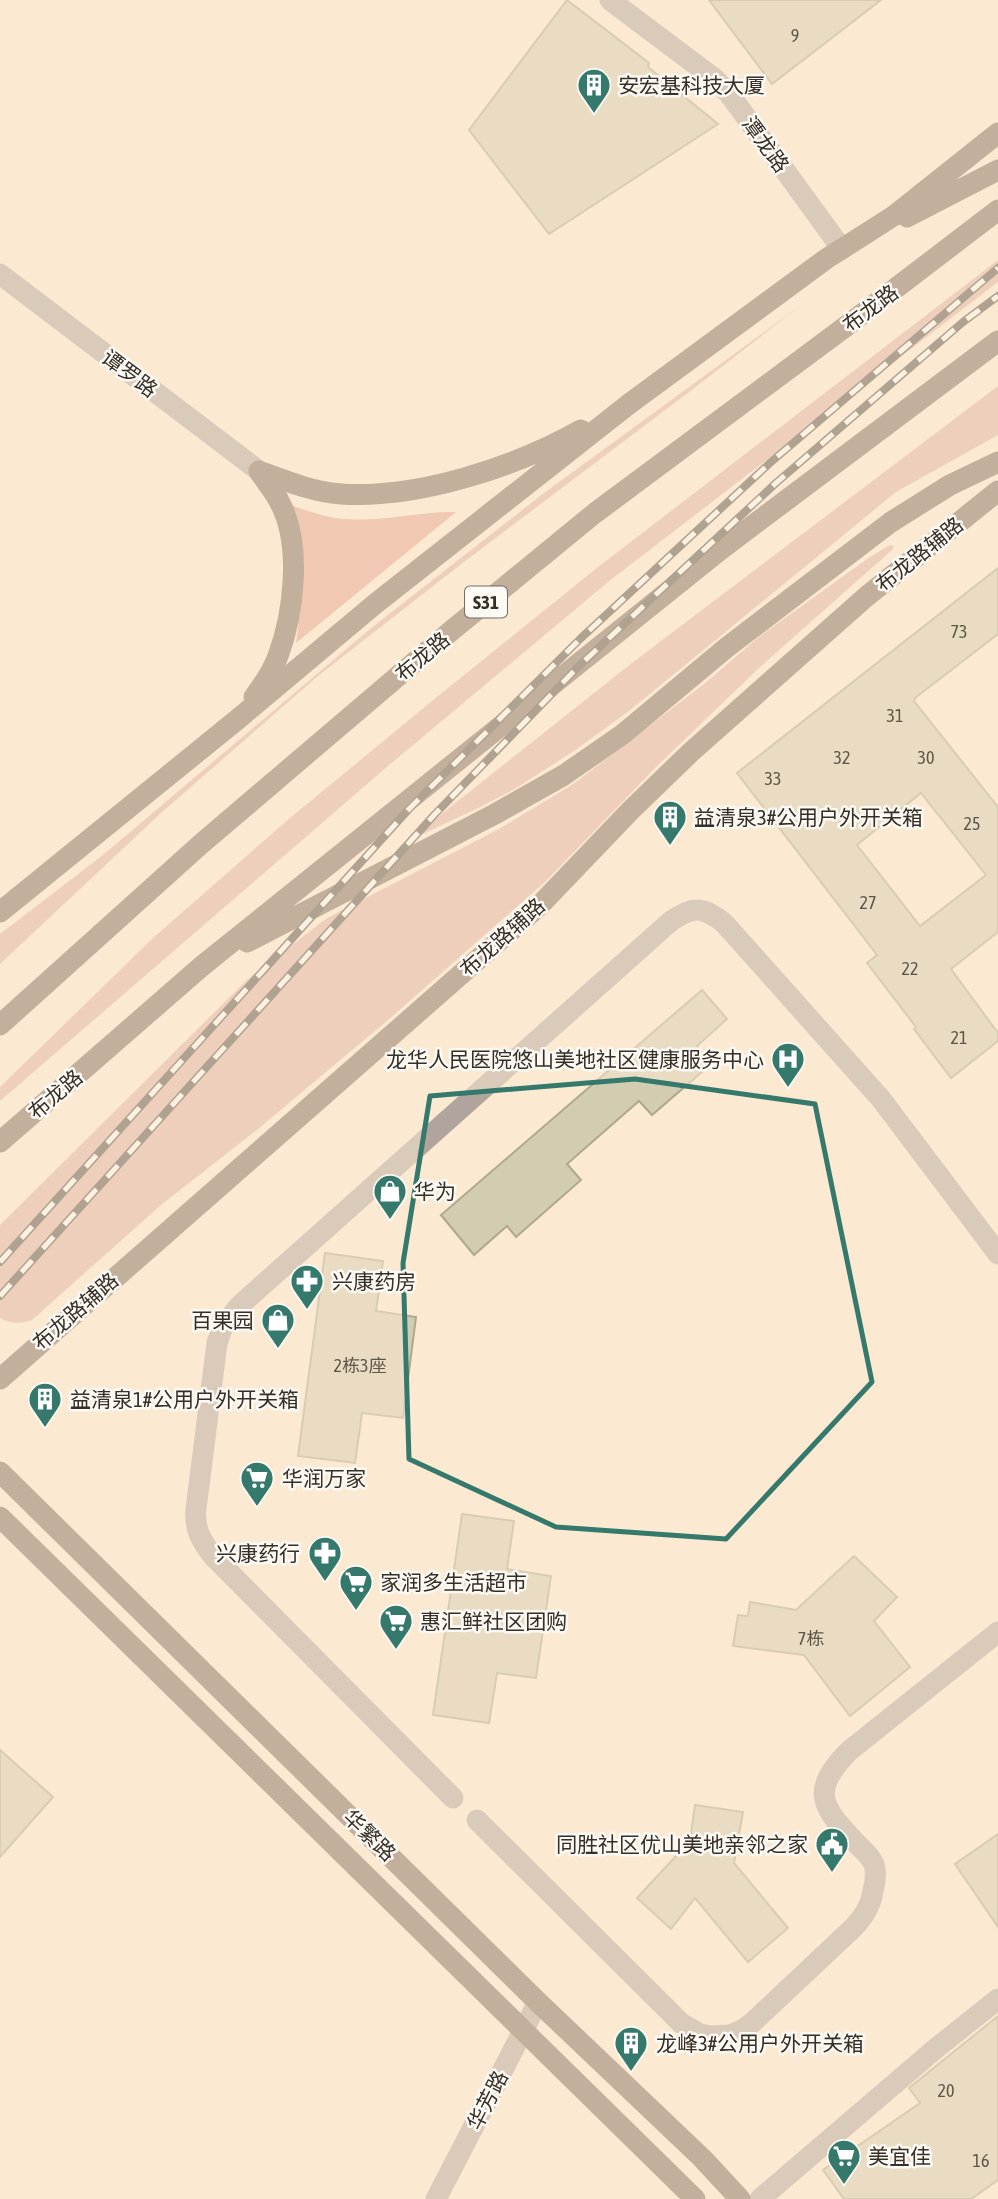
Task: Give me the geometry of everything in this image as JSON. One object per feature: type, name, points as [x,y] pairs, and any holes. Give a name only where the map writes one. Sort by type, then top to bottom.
[{"type":"main road","points":[[0,912],[239,719],[375,604],[629,404],[834,254],[895,215],[998,132]]},
{"type":"main road","points":[[834,254],[998,170]]},
{"type":"main road","name":"布龙路","points":[[0,1025],[212,835],[451,631],[595,513],[998,210]]},
{"type":"main road","name":"布龙路","points":[[0,1142],[202,966],[720,550],[998,341]]},
{"type":"main road","points":[[259,471],[306,488],[341,494],[423,489],[526,458],[629,404]]},
{"type":"main road","points":[[202,966],[495,814],[564,775],[623,734],[726,648],[891,523],[950,485],[998,463]]},
{"type":"main road","points":[[239,719],[278,657],[290,611],[293,573],[290,531],[281,503],[259,471]]},
{"type":"main road","name":"布龙路辅路","points":[[0,1379],[540,905],[630,811],[711,734],[867,596],[998,491]]},
{"type":"main road","points":[[0,1368],[7,1367],[24,1356]]},
{"type":"main road","name":"华繁路","points":[[0,1472],[538,2002],[702,2158],[740,2199]]},
{"type":"main road","name":"华繁路","points":[[0,1517],[695,2199]]},
{"type":"street","name":"潭龙路","points":[[610,0],[715,79],[730,95],[834,254]]},
{"type":"street","name":"谭罗路","points":[[0,274],[259,471]]},
{"type":"street","points":[[453,1798],[213,1556],[198,1533],[196,1509],[217,1343],[222,1329],[239,1306],[671,921],[687,910],[701,909],[724,923],[881,1099],[998,1254]]},
{"type":"street","points":[[477,1820],[681,2023],[700,2034],[730,2035],[752,2023],[853,1928],[860,1921],[872,1896],[876,1880],[875,1868],[870,1858],[831,1815],[823,1799],[832,1767],[998,1632]]},
{"type":"street","points":[[760,2199],[934,2050],[998,1999]]},
{"type":"street","name":"华芳路","points":[[436,2199],[538,2002]]},
{"type":"highlighted area","points":[[635,1079],[815,1104],[872,1382],[726,1539],[556,1527],[409,1459],[403,1263],[430,1096]]},
{"type":"shaded area","points":[[998,260],[998,282],[608,582],[388,766],[0,1101],[0,1087],[153,938],[290,818],[598,567]]},
{"type":"shaded area","points":[[800,306],[318,676],[161,813],[0,964],[0,934],[103,855],[370,629],[544,493]]},
{"type":"shaded area","points":[[998,386],[998,435],[896,492],[629,711],[574,751],[513,790],[421,835],[395,851],[628,666]]},
{"type":"shaded area","points":[[293,506],[333,517],[360,520],[456,512],[296,643],[300,575]]},
{"type":"shaded area","points":[[890,545],[894,546],[892,550],[759,668],[656,767],[545,882],[388,1020],[258,1129],[161,1205],[32,1320],[16,1323],[0,1318],[0,1225],[249,978],[327,918],[499,829],[572,785],[704,684],[760,636]]},
{"type":"building","name":"安宏基科技大厦","points":[[567,0],[649,63],[648,67],[718,124],[549,234],[469,130]]},
{"type":"building","points":[[709,0],[881,0],[772,84]]},
{"type":"building","points":[[998,568],[998,634],[914,701],[998,807],[998,932],[951,969],[998,1033],[998,1041],[951,1078],[867,963],[877,955],[737,773]],"holes":[[[921,793],[986,875],[920,926],[857,845]]]},
{"type":"building","points":[[702,990],[727,1019],[697,1046],[711,1064],[652,1115],[639,1101],[567,1164],[581,1180],[516,1237],[507,1226],[474,1255],[441,1215]]},
{"type":"building","points":[[325,1253],[383,1261],[376,1311],[416,1317],[403,1418],[362,1413],[355,1463],[298,1456]]},
{"type":"building","points":[[462,1514],[514,1521],[507,1569],[551,1576],[536,1678],[497,1673],[489,1723],[433,1715]]},
{"type":"building","points":[[854,1556],[897,1597],[874,1621],[910,1667],[850,1716],[804,1655],[733,1646],[738,1615],[748,1616],[750,1602],[796,1610]]},
{"type":"building","points":[[0,1750],[53,1797],[0,1857]]},
{"type":"building","points":[[695,1805],[743,1812],[734,1863],[788,1928],[748,1962],[695,1898],[671,1929],[637,1898],[690,1841]]},
{"type":"building","points":[[998,1834],[998,1927],[955,1864]]},
{"type":"building","points":[[998,2016],[998,2180],[971,2199],[844,2199],[823,2170],[920,2103],[909,2088]]},
{"type":"railway","points":[[0,1262],[409,809],[580,639],[771,462],[998,268]]},
{"type":"railway","points":[[0,1296],[435,814],[580,665],[776,483],[963,322],[998,296]]},
{"type":"place","name":"安宏基科技大厦","points":[[594,115]]},
{"type":"place","name":"益清泉3#公用户外开关箱","points":[[670,847]]},
{"type":"place","name":"龙华人民医院悠山美地社区健康服务中心","points":[[788,1089]]},
{"type":"place","name":"华为","points":[[390,1221]]},
{"type":"place","name":"兴康药房","points":[[307,1311]]},
{"type":"place","name":"百果园","points":[[278,1350]]},
{"type":"place","name":"益清泉1#公用户外开关箱","points":[[45,1429]]},
{"type":"place","name":"华润万家","points":[[257,1508]]},
{"type":"place","name":"兴康药行","points":[[325,1583]]},
{"type":"place","name":"家润多生活超市","points":[[356,1612]]},
{"type":"place","name":"惠汇鲜社区团购","points":[[396,1651]]},
{"type":"place","name":"同胜社区优山美地亲邻之家","points":[[832,1874]]},
{"type":"place","name":"龙峰3#公用户外开关箱","points":[[631,2073]]},
{"type":"place","name":"美宜佳","points":[[844,2186]]}]
